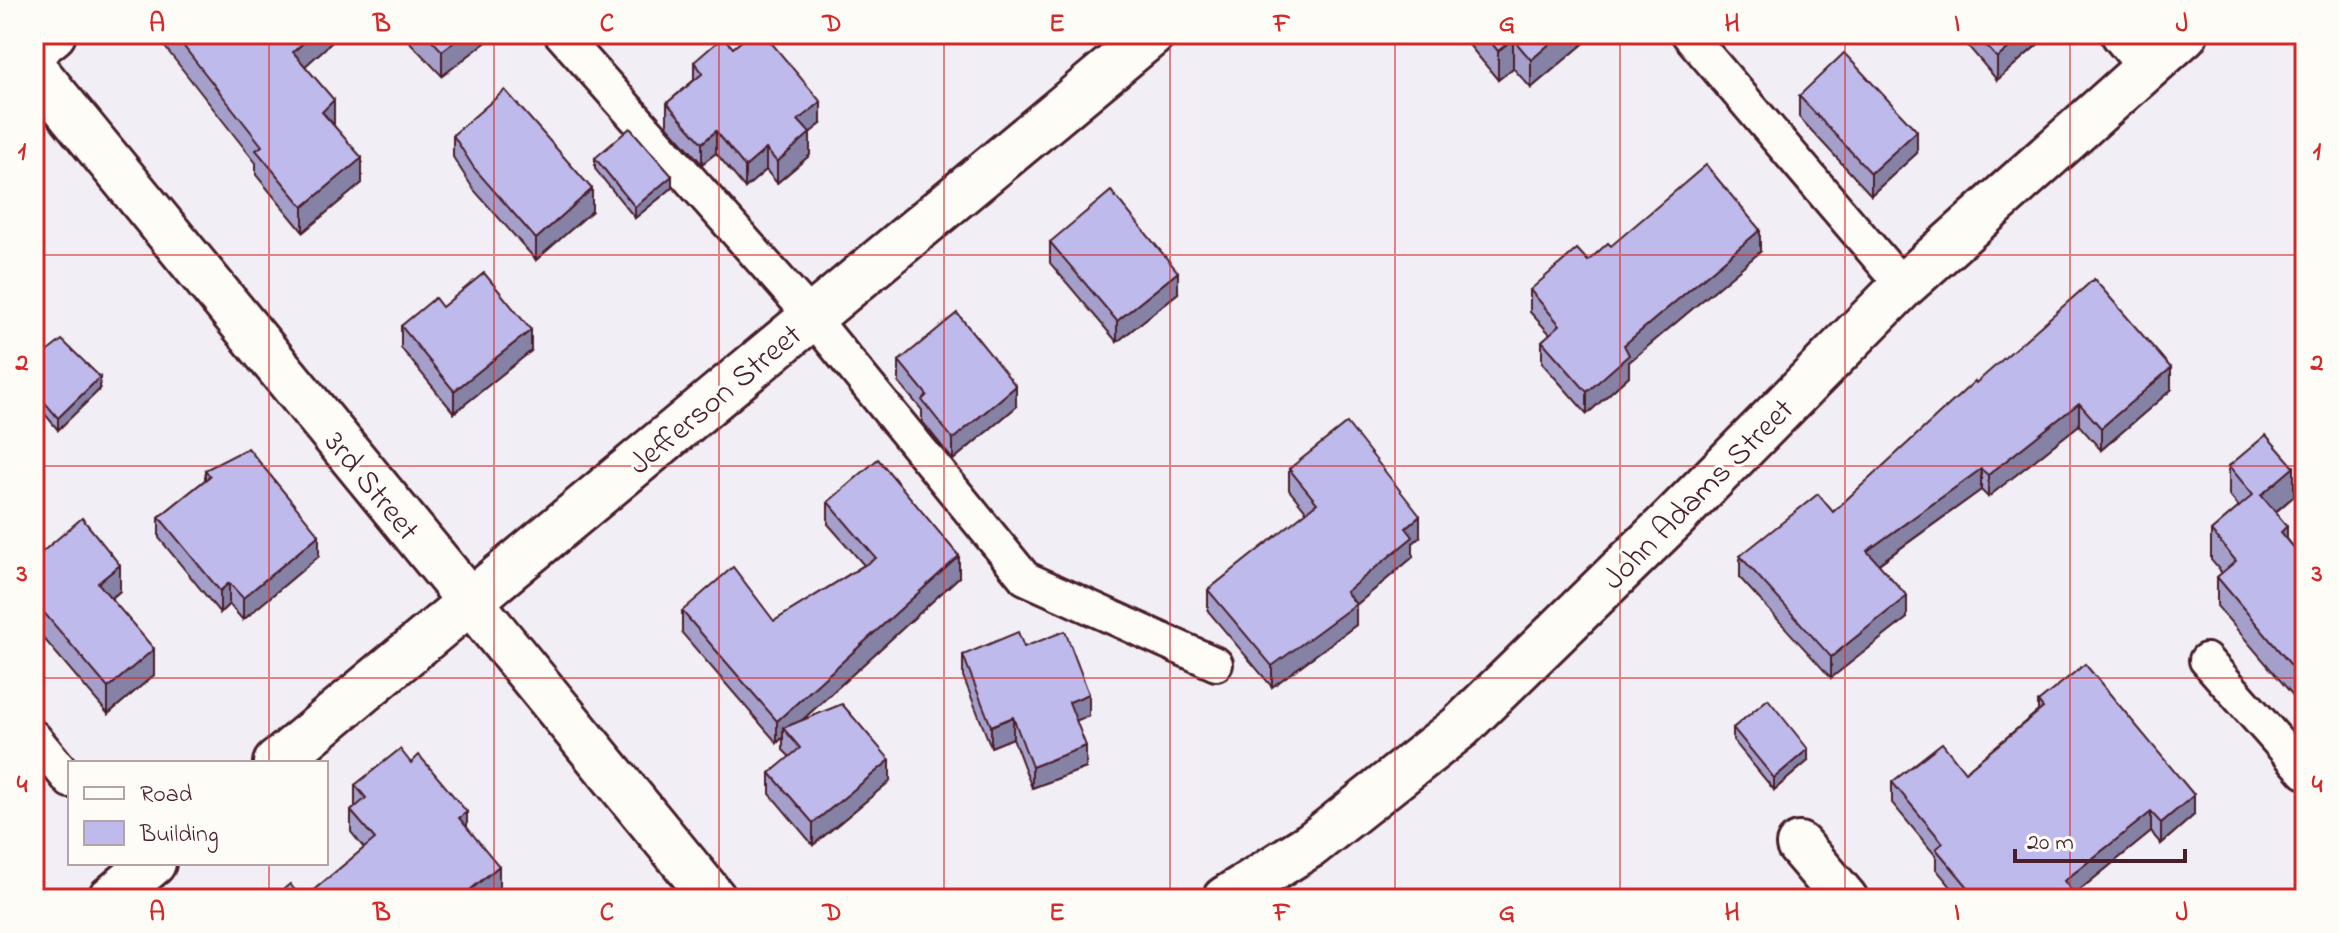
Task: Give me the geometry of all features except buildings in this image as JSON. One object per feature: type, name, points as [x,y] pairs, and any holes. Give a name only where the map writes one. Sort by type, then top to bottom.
[{"type":"street","points":[[34,49],[53,34]]},
{"type":"street","name":"Jefferson Street","points":[[278,761],[470,605],[811,316],[1152,34]]},
{"type":"street","name":"John Adams Street","points":[[1225,899],[1312,844],[1460,727],[1672,520],[2136,49],[2185,34]]},
{"type":"street","name":"3rd Street","points":[[34,69],[470,605],[714,899]]},
{"type":"street","points":[[1799,845],[1845,899]]},
{"type":"street","points":[[110,899],[145,865]]},
{"type":"lane","points":[[561,34],[811,316],[1025,578],[1216,664]]},
{"type":"lane","points":[[1688,34],[1903,286]]},
{"type":"lane","points":[[2206,660],[2305,772]]},
{"type":"lane","points":[[34,737],[68,779]]}]
